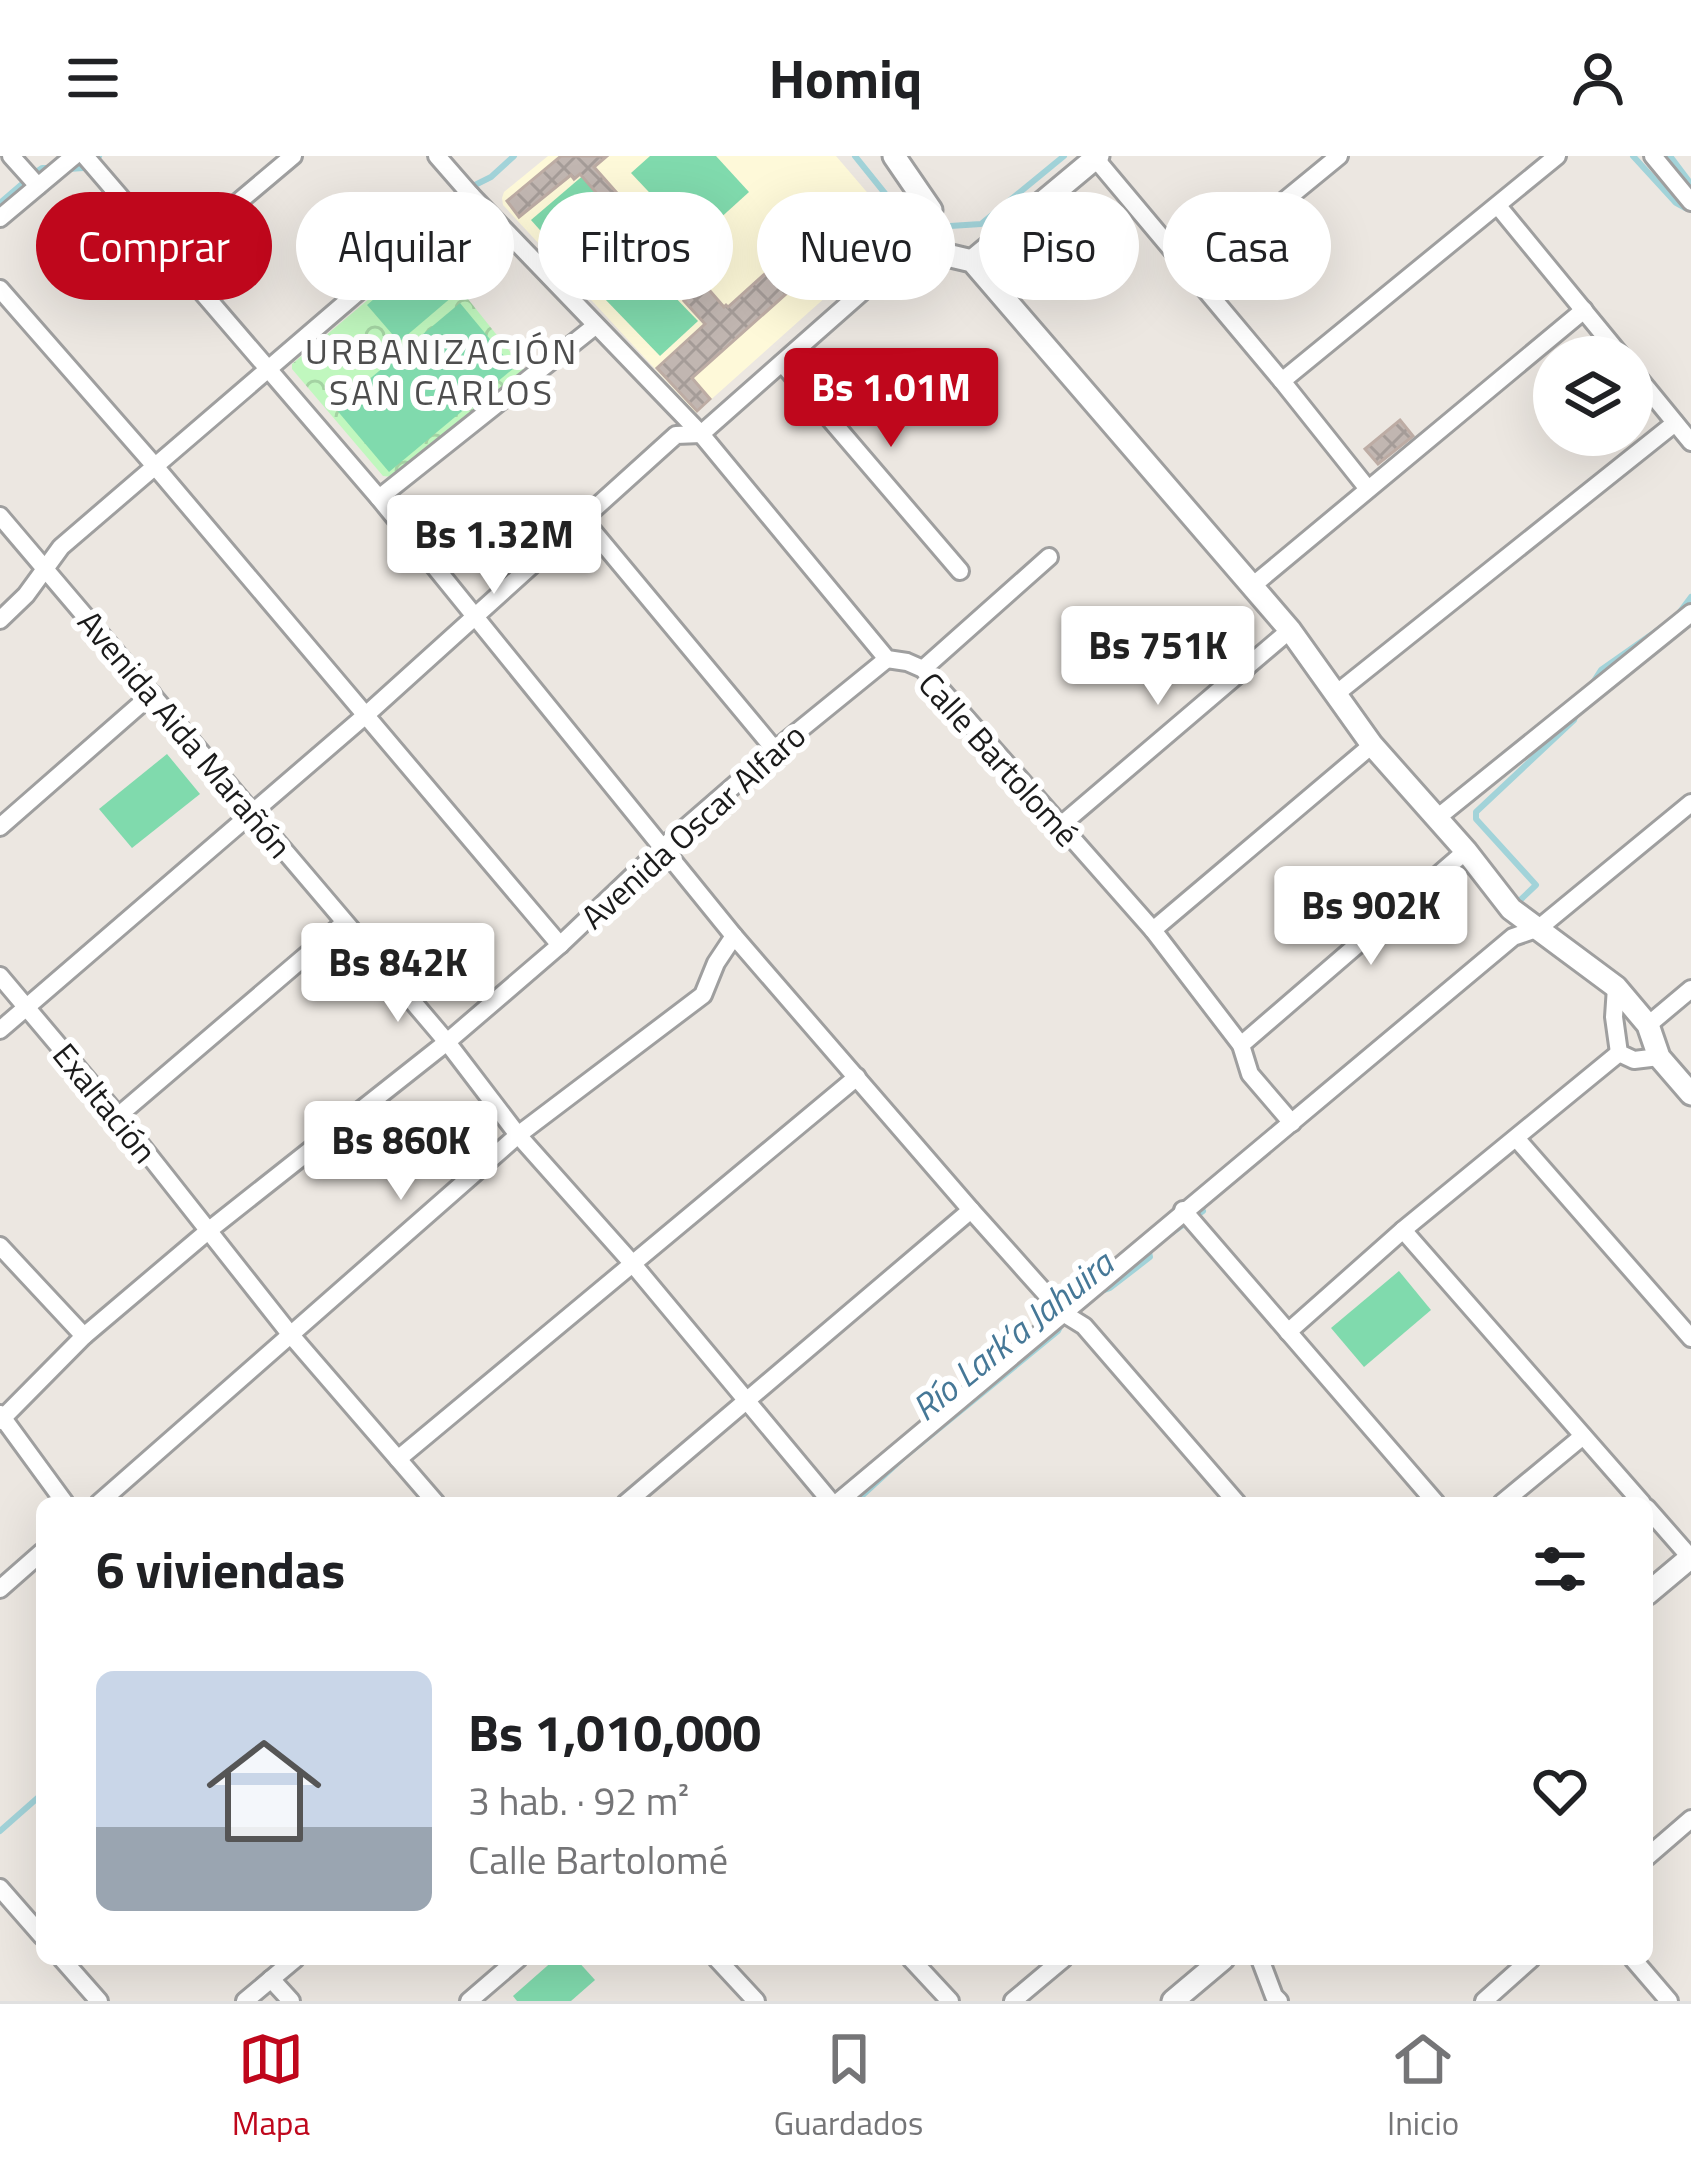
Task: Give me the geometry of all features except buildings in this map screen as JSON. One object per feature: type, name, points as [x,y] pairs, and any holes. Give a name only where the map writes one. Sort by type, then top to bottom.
[{"type":"street","points":[[11,156],[38,186]]},
{"type":"street","points":[[0,218],[74,156]]},
{"type":"street","points":[[85,156],[116,192]]},
{"type":"street","points":[[250,192],[293,156]]},
{"type":"street","name":"Calle Bartolomé","points":[[437,156],[468,192]]},
{"type":"street","points":[[894,156],[919,192]]},
{"type":"street","points":[[1295,192],[1339,156]]},
{"type":"street","points":[[1282,381],[1557,156]]},
{"type":"street","points":[[1653,156],[1691,202]]},
{"type":"street","points":[[972,261],[1096,157],[1163,238]]},
{"type":"street","points":[[1498,206],[1605,336]]},
{"type":"street","name":"Calle Bartolomé","points":[[514,241],[701,434],[887,658],[923,669],[1061,825],[1153,930],[1241,1045],[1250,1074],[1292,1123]]},
{"type":"street","points":[[955,257],[972,261],[1290,630],[1372,745],[1511,909],[1616,987],[1648,1025],[1659,1057],[1691,1094]]},
{"type":"street","points":[[0,289],[560,945]]},
{"type":"street","points":[[210,300],[379,499],[734,937],[970,1210],[1064,1313],[1084,1326],[1232,1497]]},
{"type":"street","points":[[0,620],[26,595],[61,547],[348,300]]},
{"type":"street","points":[[0,1030],[367,714],[676,435],[701,434],[853,300]]},
{"type":"street","points":[[1215,300],[1368,490]]},
{"type":"street","points":[[1251,586],[1584,310]]},
{"type":"street","points":[[379,499],[595,326]]},
{"type":"street","points":[[782,363],[960,571]]},
{"type":"street","points":[[1653,396],[1691,442]]},
{"type":"street","points":[[1337,694],[1675,423]]},
{"type":"street","name":"Avenida Aida Marañón","points":[[0,516],[447,1042],[518,1136],[830,1497]]},
{"type":"street","points":[[582,518],[775,750]]},
{"type":"street","points":[[923,669],[1049,557]]},
{"type":"street","points":[[1437,818],[1691,613]]},
{"type":"street","points":[[1061,825],[1290,630]]},
{"type":"street","name":"Avenida Oscar Alfaro","points":[[1,1418],[84,1336],[447,1042],[560,945],[662,848],[887,658]]},
{"type":"street","points":[[0,827],[152,694]]},
{"type":"street","points":[[1153,930],[1372,745]]},
{"type":"street","points":[[842,1497],[1513,937],[1539,928],[1691,803]]},
{"type":"street","points":[[1241,1045],[1466,851]]},
{"type":"street","points":[[118,1116],[344,923]]},
{"type":"street","points":[[105,1497],[518,1136],[703,995],[716,963],[734,937]]},
{"type":"street","name":"Exaltación","points":[[0,976],[290,1334],[431,1497]]},
{"type":"street","points":[[1616,987],[1619,1053]]},
{"type":"street","points":[[1648,1025],[1691,989]]},
{"type":"street","points":[[1619,1053],[1634,1060],[1659,1057]]},
{"type":"street","points":[[1288,1332],[1403,1230],[1619,1053]]},
{"type":"street","points":[[398,1459],[857,1077]]},
{"type":"street","points":[[1516,1138],[1691,1338]]},
{"type":"street","points":[[633,1497],[970,1210]]},
{"type":"street","points":[[1184,1210],[1431,1497]]},
{"type":"street","points":[[1403,1230],[1637,1497]]},
{"type":"street","points":[[0,1246],[84,1336]]},
{"type":"street","points":[[1,1418],[60,1497]]},
{"type":"street","points":[[1509,1497],[1582,1436]]},
{"type":"street","points":[[1653,1517],[1688,1563],[1653,1589]]},
{"type":"street","points":[[0,1589],[36,1557]]},
{"type":"street","points":[[1653,1852],[1691,1819]]},
{"type":"street","points":[[0,1888],[36,1929]]},
{"type":"street","points":[[67,1965],[99,2001]]},
{"type":"street","points":[[245,2001],[288,1965]]},
{"type":"street","points":[[478,1999],[512,1965]]},
{"type":"street","points":[[723,1965],[756,2001]]},
{"type":"street","points":[[917,1965],[950,2001]]},
{"type":"street","points":[[1013,2001],[1056,1965]]},
{"type":"street","points":[[1173,2001],[1216,1965]]},
{"type":"street","points":[[1262,1965],[1279,2001]]},
{"type":"street","points":[[1484,2001],[1524,1965]]},
{"type":"street","points":[[1638,1965],[1669,2001]]},
{"type":"street","points":[[271,1979],[291,2001]]},
{"type":"shaded area","points":[[548,156],[836,156],[867,192],[757,192],[757,300],[822,300],[696,413],[591,300],[733,300],[733,192],[538,192],[538,243],[514,217],[514,192],[504,192]]},
{"type":"green space","points":[[650,156],[716,156],[749,192],[733,207],[733,192],[649,192],[631,173]]},
{"type":"green space","points":[[586,173],[603,192],[564,192]]},
{"type":"green space","points":[[368,300],[469,300],[524,369],[392,477],[383,476],[292,364]]},
{"type":"green space","points":[[373,300],[448,300],[399,342],[367,305]]},
{"type":"green space","points":[[606,300],[678,300],[698,321],[660,356]]},
{"type":"green space","points":[[460,303],[514,368],[389,472],[335,408]]},
{"type":"green space","points":[[167,754],[200,794],[132,848],[99,809]]},
{"type":"green space","points":[[1399,1271],[1431,1310],[1364,1367],[1331,1328]]},
{"type":"green space","points":[[548,1965],[581,1965],[595,1980],[571,2001],[517,2001],[513,1996]]},
{"type":"waterway","name":"Río Lark’a Jahuira","points":[[69,169],[83,168],[99,156]]},
{"type":"waterway","name":"Río Lark’a Jahuira","points":[[461,192],[491,177],[514,156]]},
{"type":"waterway","name":"Río Lark’a Jahuira","points":[[855,156],[908,222],[926,232],[981,224],[1064,156]]},
{"type":"waterway","points":[[1633,156],[1685,208]]},
{"type":"waterway","name":"Río Lark’a Jahuira","points":[[1670,156],[1691,184]]},
{"type":"waterway","name":"Río Lark’a Jahuira","points":[[0,203],[36,172],[50,168]]},
{"type":"waterway","points":[[1679,613],[1691,597]]},
{"type":"waterway","points":[[1592,684],[1601,670],[1665,625]]},
{"type":"waterway","points":[[1515,905],[1536,885],[1476,819],[1476,812],[1574,720],[1577,711]]},
{"type":"waterway","name":"Río Lark’a Jahuira","points":[[1167,1236],[1203,1211]]},
{"type":"waterway","name":"Río Lark’a Jahuira","points":[[1096,1293],[1110,1288],[1150,1257],[1152,1247]]},
{"type":"waterway","name":"Río Lark’a Jahuira","points":[[861,1497],[1058,1331],[1063,1321]]},
{"type":"waterway","points":[[0,1831],[36,1799]]},
{"type":"district","name":"URBANIZACIÓN SAN CARLOS","points":[[442,370]]}]
